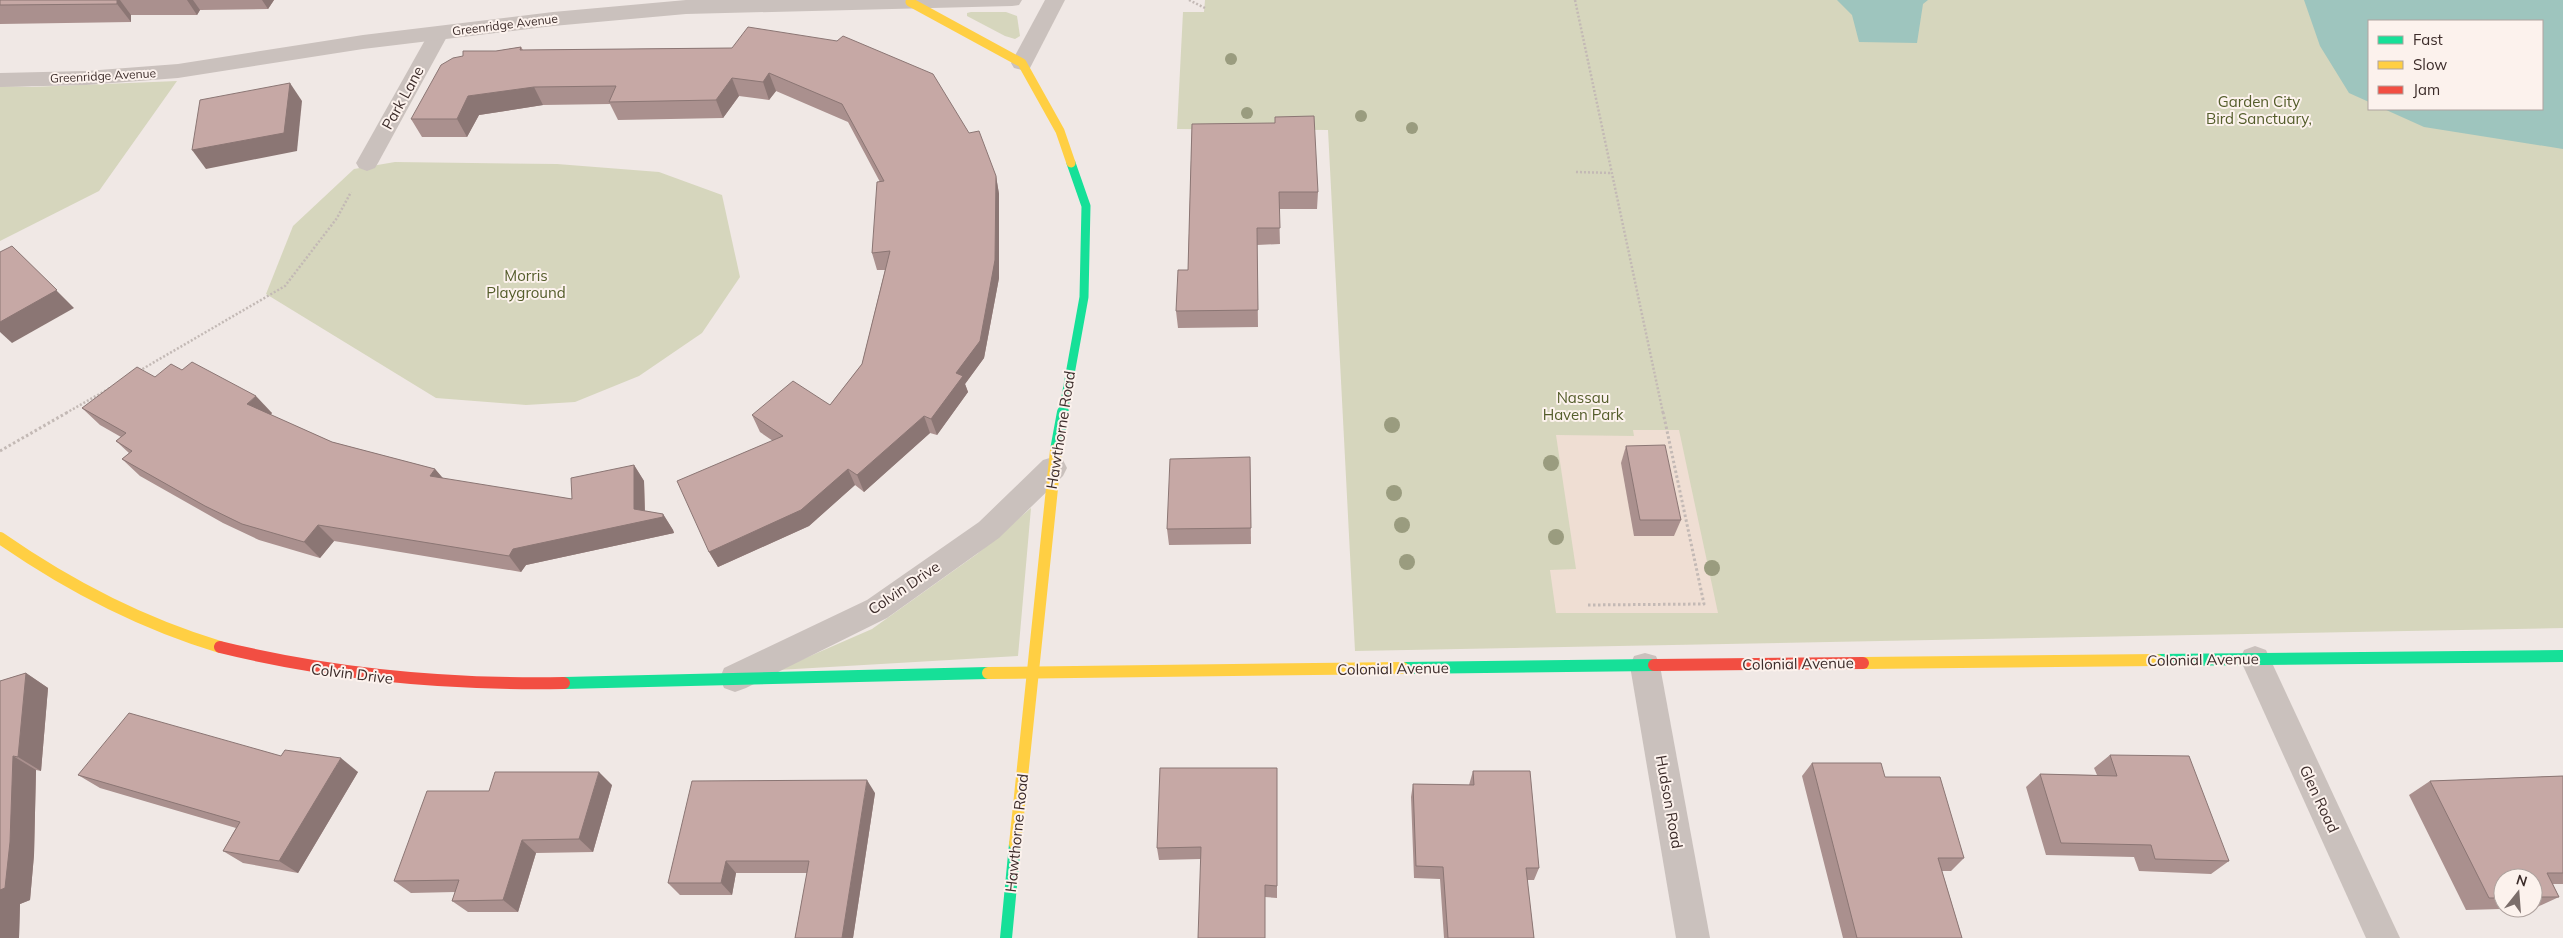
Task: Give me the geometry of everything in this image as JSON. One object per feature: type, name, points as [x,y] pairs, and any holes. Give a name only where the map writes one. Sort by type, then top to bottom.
[{"type":"street","name":"Greenridge Avenue","points":[[0,80],[86,78],[178,71],[363,42],[554,19],[686,6],[1012,0]]},
{"type":"street","points":[[910,2],[1022,63],[1055,0]]},
{"type":"street","name":"Hawthorne Road","points":[[1006,938],[1053,468],[1084,297],[1086,206],[1060,131],[1022,63]]},
{"type":"street","name":"Colvin Drive","points":[[735,678],[877,609],[989,530],[1053,468]]},
{"type":"street","name":"Colvin Drive","points":[[0,538],[30,560],[86,595],[178,636],[296,666],[398,680],[530,684],[1034,672]]},
{"type":"street","name":"Colonial Avenue","points":[[1034,672],[2563,656]]},
{"type":"street","name":"Glen Road","points":[[2255,659],[2382,938]]},
{"type":"street","name":"Hudson Road","points":[[1645,666],[1693,938]]},
{"type":"lane","name":"Park Lane","points":[[367,163],[439,33]]},
{"type":"path","points":[[1190,0],[1205,8]]},
{"type":"path","points":[[1575,0],[1704,604],[1588,605]]},
{"type":"path","points":[[138,371],[285,286],[337,218],[367,163]]},
{"type":"path","points":[[1576,172],[1612,173]]},
{"type":"path","points":[[0,451],[112,386]]},
{"type":"green space","name":"Nassau Haven Park","points":[[1205,0],[2563,0],[2563,628],[1355,651],[1328,130],[1177,129],[1183,12],[1204,12]]},
{"type":"green space","points":[[971,12],[1006,12],[1017,16],[1020,36],[1015,39],[1005,36],[967,16],[967,13]]},
{"type":"green space","points":[[177,81],[99,191],[0,241],[0,86],[32,87]]},
{"type":"green space","name":"Morris Playground","points":[[395,162],[557,164],[659,172],[722,195],[740,277],[702,333],[639,376],[575,402],[526,405],[436,398],[266,294],[293,226],[354,169]]},
{"type":"green space","points":[[1031,508],[1018,656],[778,670],[872,629],[977,554]]},
{"type":"shaded area","points":[[1633,430],[1679,430],[1718,613],[1556,613],[1550,570],[1576,569],[1556,435],[1634,436]]},
{"type":"water","points":[[1837,0],[1928,0],[1923,4],[1917,43],[1859,42],[1852,15]]},
{"type":"water","points":[[2304,0],[2563,0],[2563,149],[2424,127],[2386,110],[2543,110],[2543,20],[2368,20],[2368,102],[2349,93],[2320,46]]},
{"type":"building","points":[[0,0],[117,0],[117,4],[0,5]]},
{"type":"building","points":[[748,27],[837,41],[843,36],[933,74],[969,133],[979,131],[996,176],[995,260],[980,341],[956,373],[963,376],[931,419],[924,416],[857,475],[848,469],[801,510],[709,552],[677,481],[783,436],[752,415],[793,381],[830,405],[862,364],[890,251],[872,253],[877,182],[884,181],[842,104],[769,73],[763,82],[732,78],[716,100],[609,102],[616,86],[534,87],[468,96],[457,119],[411,119],[441,65],[453,58],[463,56],[463,51],[496,51],[521,47],[520,50],[732,48]]},
{"type":"building","points":[[290,83],[284,133],[192,150],[200,100]]},
{"type":"building","points":[[1314,116],[1318,192],[1279,192],[1280,228],[1257,228],[1258,310],[1176,311],[1178,270],[1188,270],[1192,124],[1275,123],[1275,117]]},
{"type":"building","points":[[12,246],[57,290],[0,322],[0,252]]},
{"type":"building","points":[[192,362],[256,396],[247,404],[332,442],[435,469],[430,476],[572,499],[571,478],[634,465],[634,509],[663,514],[663,517],[513,549],[509,556],[318,525],[304,542],[242,524],[205,506],[122,459],[132,451],[116,441],[126,433],[82,408],[137,367],[155,377],[171,364],[182,370]]},
{"type":"building","points":[[1665,445],[1681,520],[1640,520],[1626,446]]},
{"type":"building","points":[[1250,457],[1251,528],[1167,529],[1170,459]]},
{"type":"building","points":[[26,673],[18,757],[13,756],[10,842],[5,888],[0,890],[0,681]]},
{"type":"building","points":[[129,713],[281,756],[285,750],[341,758],[279,861],[223,851],[240,822],[78,775]]},
{"type":"building","points":[[2110,755],[2189,756],[2229,861],[2155,859],[2151,845],[2061,843],[2040,774],[2117,776]]},
{"type":"building","points":[[1812,763],[1881,763],[1885,777],[1940,777],[1964,858],[1938,858],[1962,938],[1857,938]]},
{"type":"building","points":[[1160,768],[1277,768],[1277,886],[1265,885],[1265,938],[1198,938],[1201,847],[1157,848]]},
{"type":"building","points":[[1473,771],[1530,771],[1539,868],[1526,868],[1534,938],[1448,938],[1443,867],[1416,866],[1413,784],[1474,785]]},
{"type":"building","points":[[495,772],[599,772],[579,839],[522,840],[503,900],[452,901],[459,880],[394,881],[427,791],[489,791]]},
{"type":"building","points":[[2563,776],[2563,873],[2547,873],[2559,897],[2543,897],[2543,868],[2493,868],[2493,898],[2489,898],[2430,781]]},
{"type":"building","points":[[867,780],[842,938],[795,938],[809,861],[726,861],[721,883],[668,883],[692,781]]},
{"type":"traffic: fast","points":[[1056,450],[1084,297],[1086,206],[1071,163]]},
{"type":"traffic: fast","points":[[2157,660],[2563,656]]},
{"type":"traffic: fast","points":[[1403,668],[1654,665]]},
{"type":"traffic: fast","points":[[564,683],[988,673]]},
{"type":"traffic: fast","points":[[1006,938],[1015,844]]},
{"type":"traffic: slow","points":[[910,2],[1022,63],[1060,131],[1071,163]]},
{"type":"traffic: slow","points":[[1015,844],[1056,450]]},
{"type":"traffic: slow","points":[[0,538],[25,556],[78,588],[133,616],[190,638],[220,647]]},
{"type":"traffic: slow","points":[[1863,663],[2157,660]]},
{"type":"traffic: slow","points":[[988,673],[1403,668]]},
{"type":"traffic: jam","points":[[220,647],[262,658],[305,666],[390,678],[477,683],[564,683]]},
{"type":"traffic: jam","points":[[1654,665],[1863,663]]},
{"type":"park label","name":"Garden City Bird Sanctuary,","points":[[2259,110]]}]
